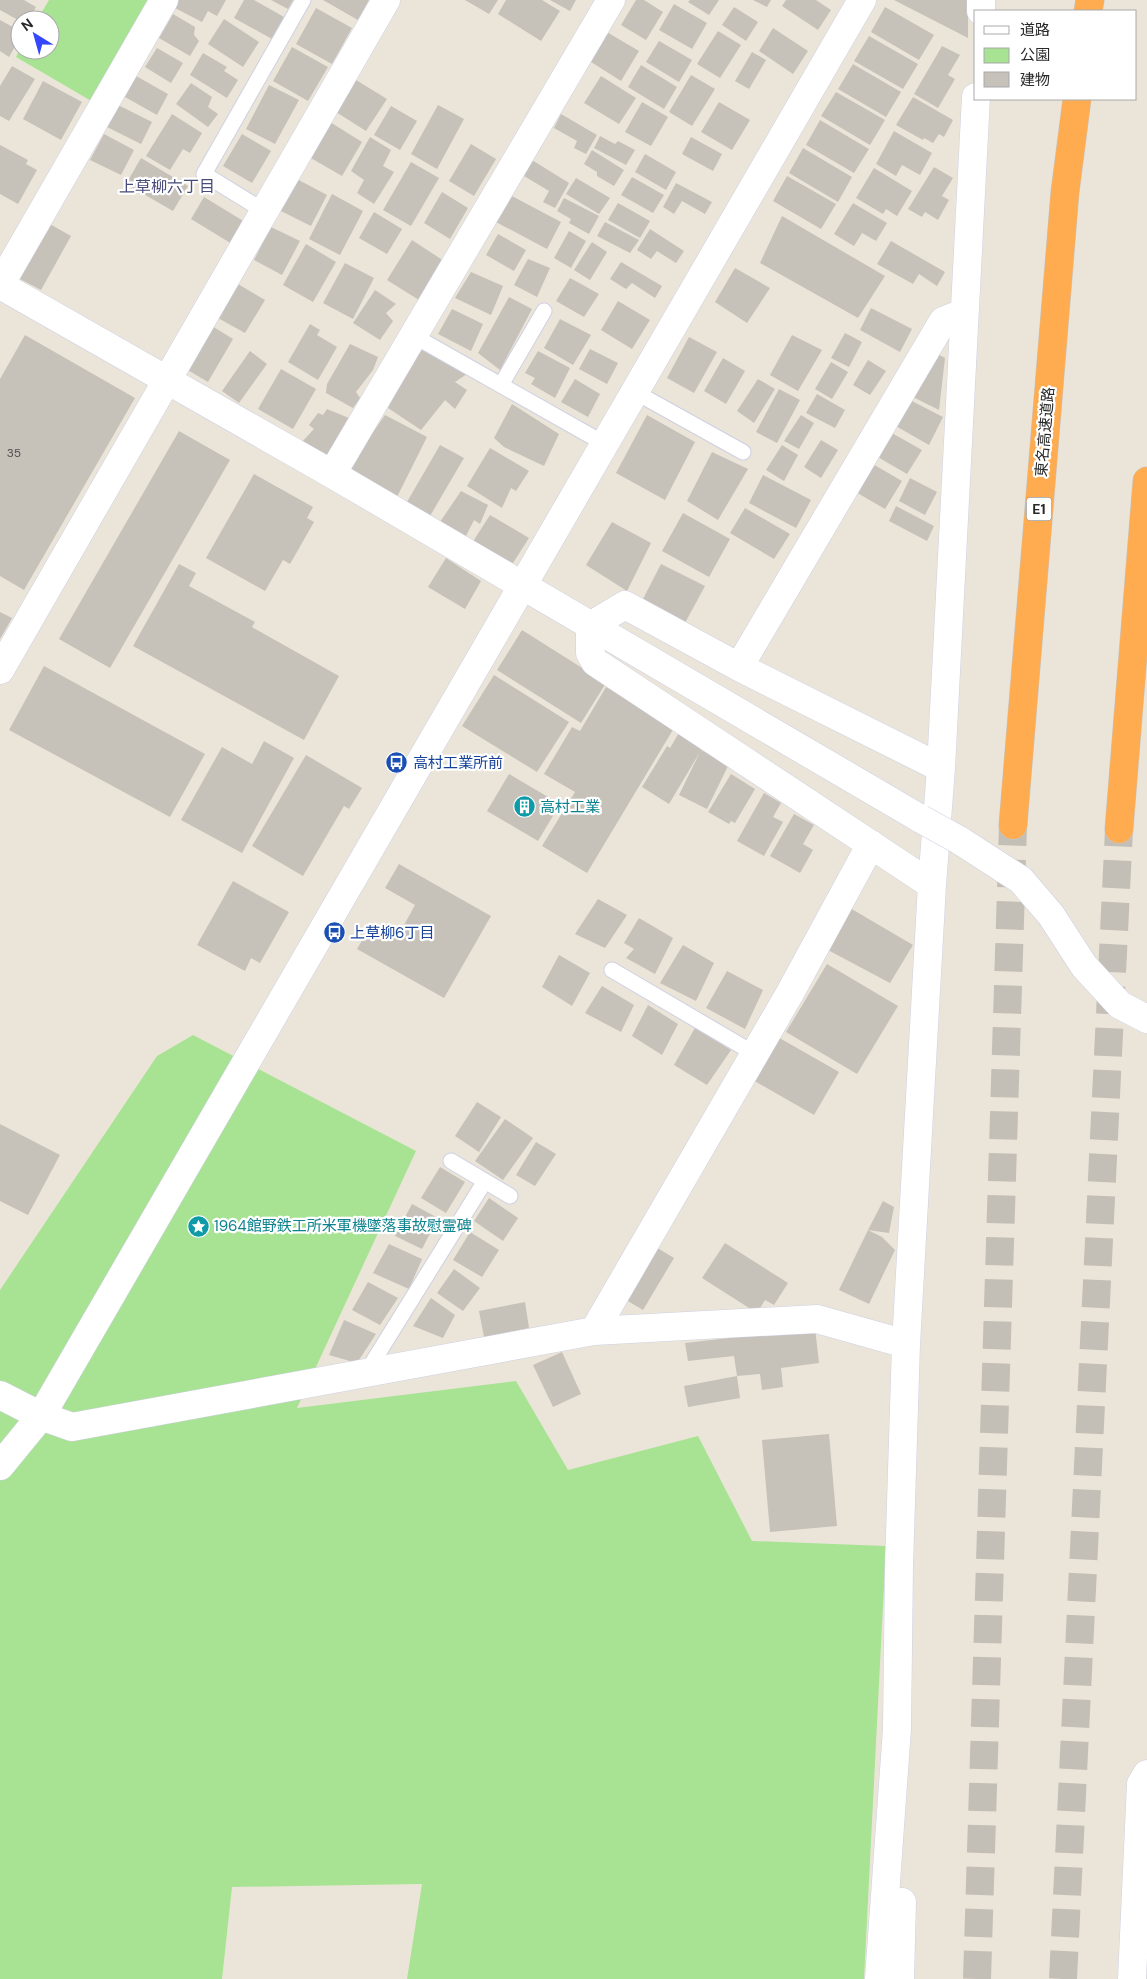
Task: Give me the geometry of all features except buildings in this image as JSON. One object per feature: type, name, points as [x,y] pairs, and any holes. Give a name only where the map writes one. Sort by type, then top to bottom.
[{"type":"highway","name":"東名高速道路","points":[[1013,826],[1065,192],[1077,100]]},
{"type":"highway","points":[[1119,829],[1147,481]]},
{"type":"street","points":[[164,0],[0,285],[332,474],[959,840],[1021,880],[1051,915],[1084,966],[1120,1004],[1147,1019]]},
{"type":"street","points":[[0,670],[386,0]]},
{"type":"street","points":[[332,474],[611,0]]},
{"type":"street","points":[[0,1466],[41,1416],[862,0]]},
{"type":"street","points":[[879,1979],[897,1729],[899,1566],[906,1344],[932,885],[941,768],[963,313],[976,100]]},
{"type":"street","points":[[739,667],[943,321],[963,313]]},
{"type":"street","points":[[590,626],[625,605],[739,667],[941,768]]},
{"type":"street","points":[[590,626],[590,653],[595,662],[932,885]]},
{"type":"street","points":[[594,1331],[755,1054],[871,844]]},
{"type":"street","points":[[0,1395],[41,1416],[72,1426],[594,1331],[817,1319],[906,1344]]},
{"type":"street","points":[[1132,1979],[1141,1784],[1147,1774]]},
{"type":"street","points":[[891,1818],[904,1855],[900,1979]]},
{"type":"lane","points":[[264,212],[204,174],[303,0]]},
{"type":"lane","points":[[1065,192],[1070,100]]},
{"type":"lane","points":[[501,385],[544,310]]},
{"type":"lane","points":[[414,336],[605,444]]},
{"type":"lane","points":[[635,392],[743,452]]},
{"type":"lane","points":[[612,970],[755,1054]]},
{"type":"lane","points":[[452,1161],[510,1196]]},
{"type":"lane","points":[[366,1373],[485,1181]]},
{"type":"green space","points":[[49,0],[151,0],[93,102],[21,60],[60,60],[60,10],[43,10]]},
{"type":"green space","points":[[193,1035],[416,1151],[297,1408],[516,1381],[568,1470],[698,1436],[752,1541],[886,1546],[864,1979],[407,1979],[422,1884],[232,1887],[222,1979],[0,1979],[0,1290],[157,1056]]},
{"type":"tunnel","points":[[977,1979],[1013,825]]},
{"type":"tunnel","points":[[1063,1979],[1119,829]]},
{"type":"place","name":"高村工業所前","points":[[397,763]]},
{"type":"place","name":"高村工業","points":[[524,807]]},
{"type":"place","name":"上草柳6丁目","points":[[334,933]]},
{"type":"place","name":"1964館野鉄工所米軍機墜落事故慰霊碑","points":[[198,1226]]},
{"type":"district","name":"上草柳六丁目","points":[[167,186]]}]
